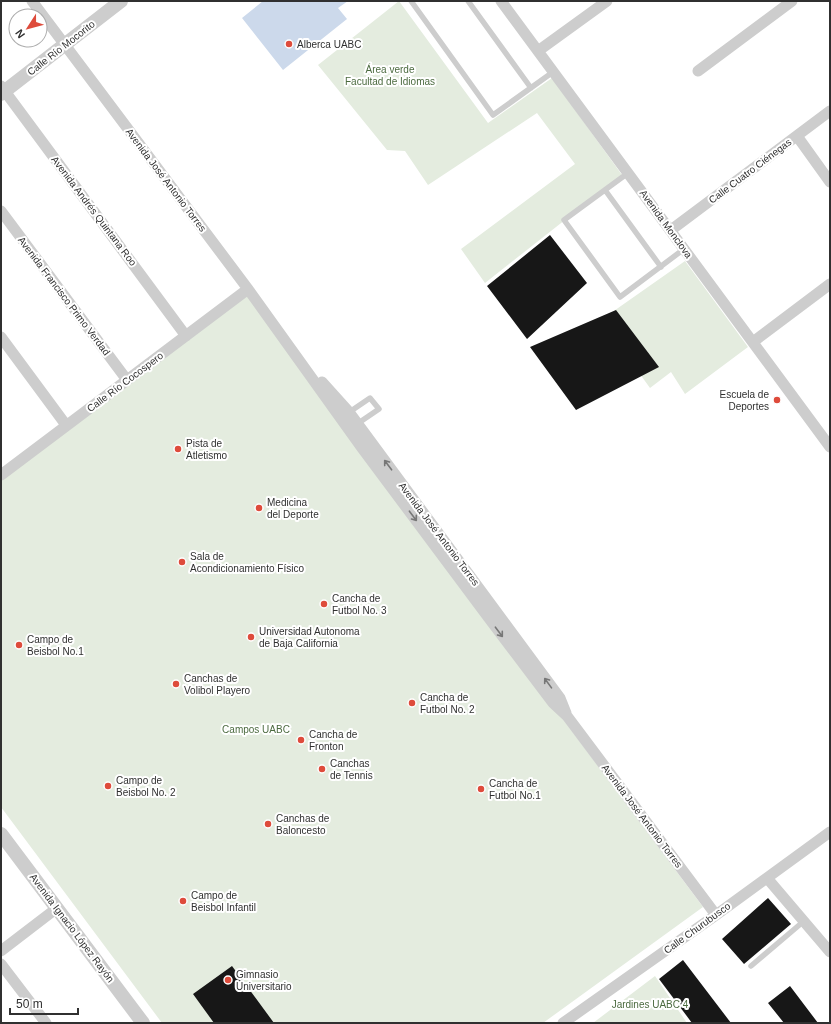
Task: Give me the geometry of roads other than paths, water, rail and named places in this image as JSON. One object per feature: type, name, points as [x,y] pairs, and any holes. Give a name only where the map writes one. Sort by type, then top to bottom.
[{"type":"street","name":"Avenida José Antonio Torres","points":[[32,1],[248,289],[299,361],[345,415],[429,528],[491,613],[553,703],[567,716],[716,915]]},
{"type":"street","name":"Calle Río Mocorito","points":[[2,91],[65,45],[121,1]]},
{"type":"street","name":"Avenida Monclova","points":[[501,1],[830,447]]},
{"type":"street","points":[[538,51],[607,1]]},
{"type":"street","points":[[698,71],[792,1]]},
{"type":"street","name":"Avenida Andrés Quintana Roo","points":[[2,91],[186,336]]},
{"type":"street","name":"Calle Cuatro Ciénegas","points":[[671,230],[830,111]]},
{"type":"street","points":[[797,136],[830,182]]},
{"type":"street","name":"Avenida Francisco Primo Verdad","points":[[1,211],[127,380]]},
{"type":"street","points":[[753,342],[830,284]]},
{"type":"street","name":"Calle Río Cocospero","points":[[3,469],[66,425],[248,289]]},
{"type":"street","points":[[1,337],[66,425]]},
{"type":"street","name":"Calle Churubusco","points":[[563,1023],[768,878],[830,832]]},
{"type":"street","name":"Avenida Ignacio López Rayón","points":[[1,834],[143,1023]]},
{"type":"street","points":[[768,878],[830,952]]},
{"type":"street","points":[[1,951],[57,908]]},
{"type":"street","points":[[1,964],[46,1023]]},
{"type":"lane","points":[[410,1],[493,115],[553,72]]},
{"type":"lane","points":[[468,1],[531,88]]},
{"type":"lane","points":[[628,173],[564,220],[610,284],[620,297],[684,249]]},
{"type":"lane","points":[[605,190],[662,267]]},
{"type":"lane","points":[[345,415],[370,398],[379,409],[353,426]]},
{"type":"lane","points":[[751,966],[804,921]]},
{"type":"water","name":"Alberca UABC","points":[[263,1],[348,1],[338,8],[347,19],[283,70],[242,18]]},
{"type":"place","name":"Alberca UABC","points":[[289,44]]},
{"type":"place","name":"Escuela de Deportes","points":[[777,400]]},
{"type":"place","name":"Pista de Atletismo","points":[[178,449]]},
{"type":"place","name":"Medicina del Deporte","points":[[259,508]]},
{"type":"place","name":"Sala de Acondicionamiento Físico","points":[[182,562]]},
{"type":"place","name":"Cancha de Futbol No. 3","points":[[324,604]]},
{"type":"place","name":"Universidad Autonoma de Baja California","points":[[251,637]]},
{"type":"place","name":"Campo de Beisbol No.1","points":[[19,645]]},
{"type":"place","name":"Canchas de Volibol Playero","points":[[176,684]]},
{"type":"place","name":"Cancha de Futbol No. 2","points":[[412,703]]},
{"type":"place","name":"Cancha de Fronton","points":[[301,740]]},
{"type":"place","name":"Canchas de Tennis","points":[[322,769]]},
{"type":"place","name":"Campo de Beisbol No. 2","points":[[108,786]]},
{"type":"place","name":"Cancha de Futbol No.1","points":[[481,789]]},
{"type":"place","name":"Canchas de Baloncesto","points":[[268,824]]},
{"type":"place","name":"Campo de Beisbol Infantil","points":[[183,901]]},
{"type":"place","name":"Gimnasio Universitario","points":[[228,980]]},
{"type":"park label","name":"Área verde Facultad de Idiomas","points":[[390,74]]},
{"type":"park label","name":"Campos UABC","points":[[256,729]]},
{"type":"park label","name":"Jardines UABC 4","points":[[650,1004]]}]
